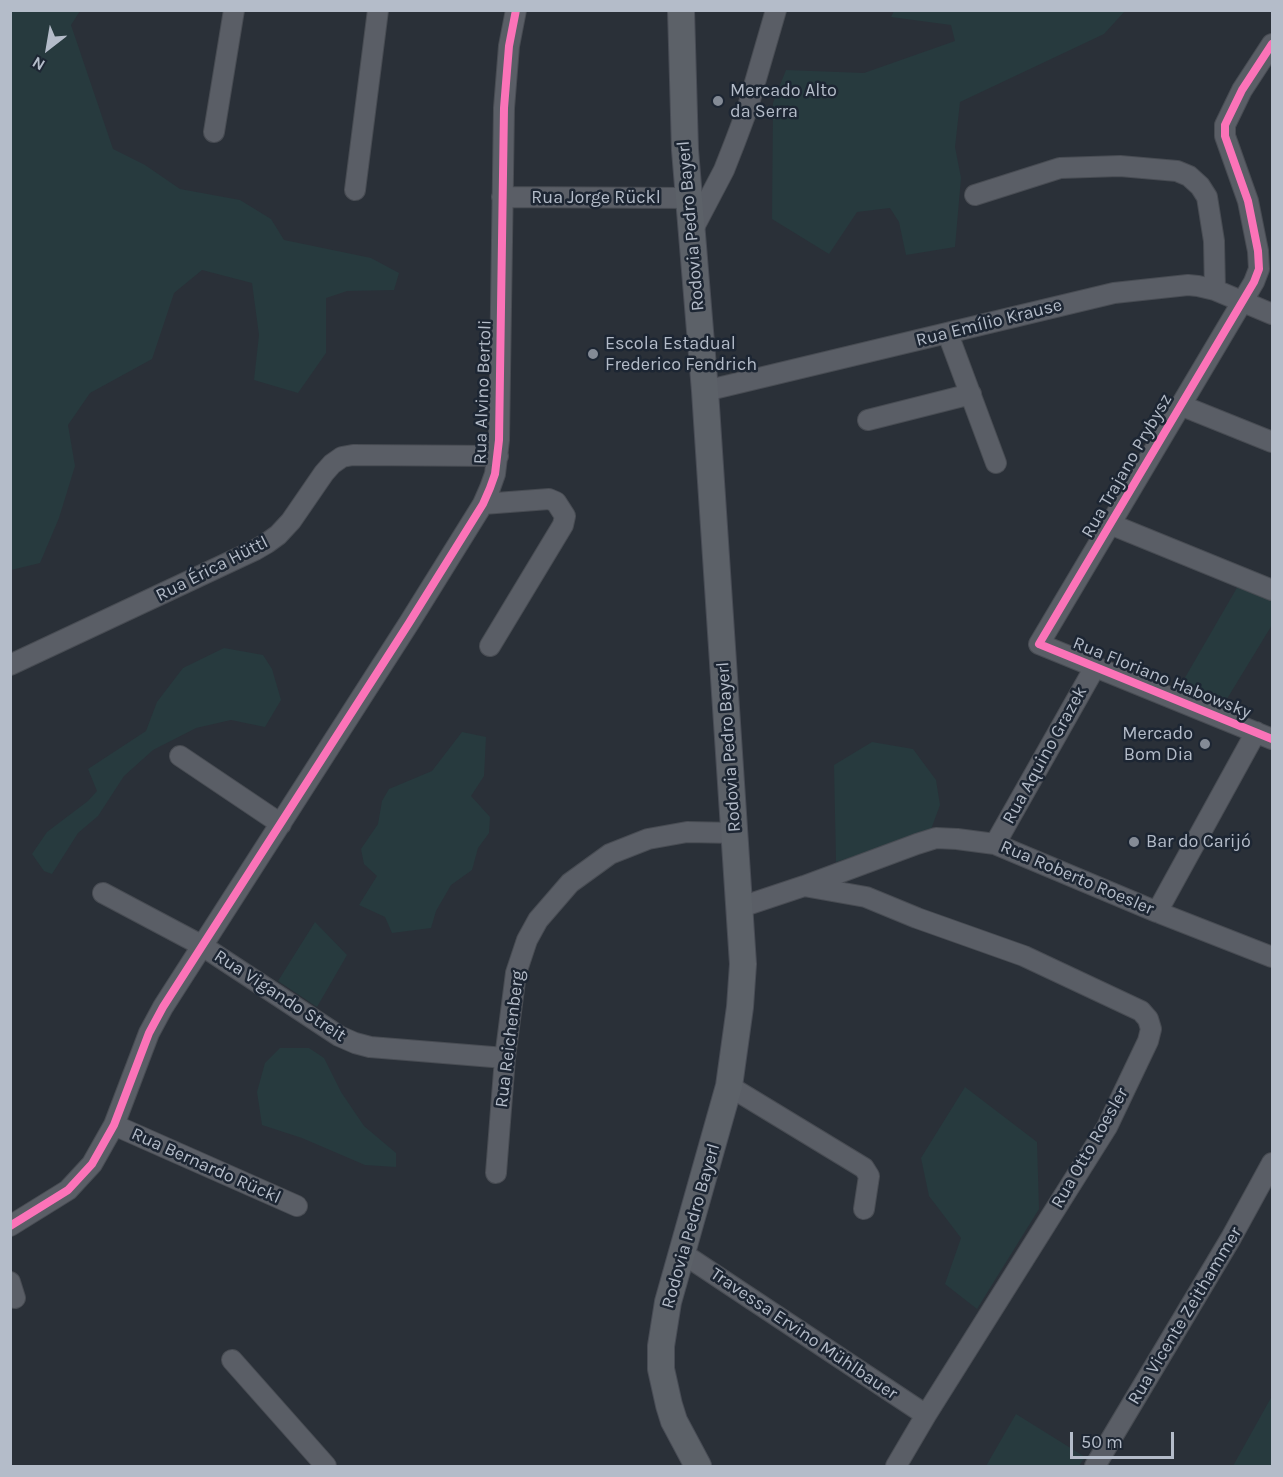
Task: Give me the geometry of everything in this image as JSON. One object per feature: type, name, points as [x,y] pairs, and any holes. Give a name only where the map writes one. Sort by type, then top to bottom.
[{"type":"main road","name":"Rodovia Pedro Bayerl","points":[[681,10],[682,95],[741,907],[742,987],[734,1064],[664,1320],[660,1358],[674,1421],[698,1467]]},
{"type":"street","points":[[214,132],[234,10]]},
{"type":"street","points":[[355,190],[378,10]]},
{"type":"street","points":[[692,231],[724,170],[735,142],[747,110],[776,10]]},
{"type":"street","name":"Rua Alvino Bertoli","points":[[10,1226],[52,1201],[81,1178],[104,1146],[149,1034],[163,1007],[483,504],[495,474],[498,456],[502,197],[506,77],[511,12]]},
{"type":"street","name":"Rua Trajano Prybysz","points":[[1039,644],[1254,282],[1259,269],[1258,251],[1248,201],[1225,136],[1225,125],[1242,90],[1272,44]]},
{"type":"street","points":[[975,195],[1060,168],[1120,166],[1178,171],[1189,176],[1200,186],[1207,197],[1214,241],[1215,290]]},
{"type":"street","name":"Rua Jorge Rückl","points":[[502,197],[689,198]]},
{"type":"street","name":"Rua Emílio Krause","points":[[705,391],[1114,293],[1188,285],[1215,290],[1272,314]]},
{"type":"street","points":[[948,334],[996,463]]},
{"type":"street","points":[[868,420],[971,394]]},
{"type":"street","points":[[1180,405],[1272,442]]},
{"type":"street","name":"Rua Érica Hüttl","points":[[10,665],[261,546],[278,535],[291,521],[324,473],[342,457],[353,455],[498,456]]},
{"type":"street","points":[[483,504],[549,499],[556,502],[565,516],[563,525],[490,646]]},
{"type":"street","points":[[1110,524],[1272,590]]},
{"type":"street","name":"Rua Floriano Habowsky","points":[[1039,644],[1264,736]]},
{"type":"street","name":"Rua Aquino Grazek","points":[[995,844],[1095,667]]},
{"type":"street","points":[[1158,912],[1264,736]]},
{"type":"street","points":[[180,756],[280,824]]},
{"type":"street","name":"Rua Reichenberg","points":[[496,1173],[516,973],[527,940],[538,920],[570,883],[610,854],[648,839],[687,832],[735,833]]},
{"type":"street","name":"Rua Roberto Roesler","points":[[741,907],[936,838],[957,838],[995,844],[1272,957]]},
{"type":"street","name":"Rua Otto Roesler","points":[[804,886],[866,897],[1023,956],[1141,1011],[1148,1019],[1151,1029],[1148,1041],[1107,1127],[926,1415],[896,1467]]},
{"type":"street","name":"Rua Vigando Streit","points":[[103,894],[201,945],[339,1036],[355,1043],[370,1047],[506,1058]]},
{"type":"street","points":[[729,1086],[864,1168],[869,1176],[864,1209]]},
{"type":"street","name":"Rua Bernardo Rückl","points":[[114,1125],[297,1206]]},
{"type":"street","name":"Rua Vicente Zeithammer","points":[[1095,1467],[1231,1238],[1272,1163]]},
{"type":"street","name":"Travessa Ervino Mühlbauer","points":[[682,1253],[926,1415]]},
{"type":"street","points":[[232,1360],[326,1467]]},
{"type":"green space","points":[[10,11],[80,11],[71,25],[113,149],[145,165],[180,189],[240,200],[271,219],[284,240],[371,258],[399,273],[394,290],[347,291],[326,298],[326,353],[298,393],[254,380],[259,335],[252,283],[202,270],[174,293],[152,359],[90,393],[68,425],[75,466],[59,518],[40,563],[11,570]]},
{"type":"green space","points":[[894,11],[1125,11],[1104,34],[960,102],[955,147],[961,178],[955,247],[906,255],[899,222],[890,208],[857,212],[829,254],[772,219],[773,103],[786,70],[864,73],[955,41],[951,25],[891,17]]},
{"type":"green space","points":[[1238,586],[1272,600],[1272,625],[1222,707],[1179,688]]},
{"type":"green space","points":[[224,648],[263,655],[272,669],[281,700],[265,727],[231,720],[196,728],[153,750],[124,776],[98,816],[78,833],[52,874],[44,871],[32,854],[47,832],[88,801],[97,791],[88,769],[146,731],[157,702],[183,668]]},
{"type":"green space","points":[[462,732],[486,737],[484,776],[471,796],[490,817],[489,833],[478,848],[472,870],[451,885],[436,911],[431,928],[392,933],[385,917],[359,905],[377,876],[364,864],[361,849],[378,824],[382,801],[389,789],[432,771]]},
{"type":"green space","points":[[872,742],[913,749],[936,780],[940,805],[930,832],[836,862],[834,765]]},
{"type":"green space","points":[[315,922],[347,955],[317,1007],[278,981]]},
{"type":"green space","points":[[280,1048],[309,1048],[324,1058],[341,1092],[364,1126],[396,1153],[396,1167],[365,1165],[302,1138],[262,1125],[257,1092],[265,1063]]},
{"type":"green space","points":[[965,1087],[1037,1142],[1039,1209],[977,1309],[945,1284],[961,1238],[929,1196],[921,1158]]},
{"type":"green space","points":[[1272,1396],[1272,1466],[1233,1466]]},
{"type":"green space","points":[[1016,1414],[1085,1457],[1079,1466],[986,1466]]},
{"type":"cycle path","points":[[10,1226],[68,1190],[92,1164],[114,1125],[149,1033],[163,1007],[409,623],[483,504],[490,488],[495,474],[499,440],[504,108],[509,46],[516,10]]},
{"type":"cycle path","points":[[1272,44],[1242,90],[1225,125],[1225,136],[1248,201],[1258,251],[1259,269],[1254,282],[1039,644],[1272,739]]},
{"type":"place","name":"Mercado Alto da Serra","points":[[718,101]]},
{"type":"place","name":"Escola Estadual Frederico Fendrich","points":[[593,354]]},
{"type":"place","name":"Mercado Bom Dia","points":[[1205,744]]},
{"type":"place","name":"Bar do Carijó","points":[[1134,842]]}]
